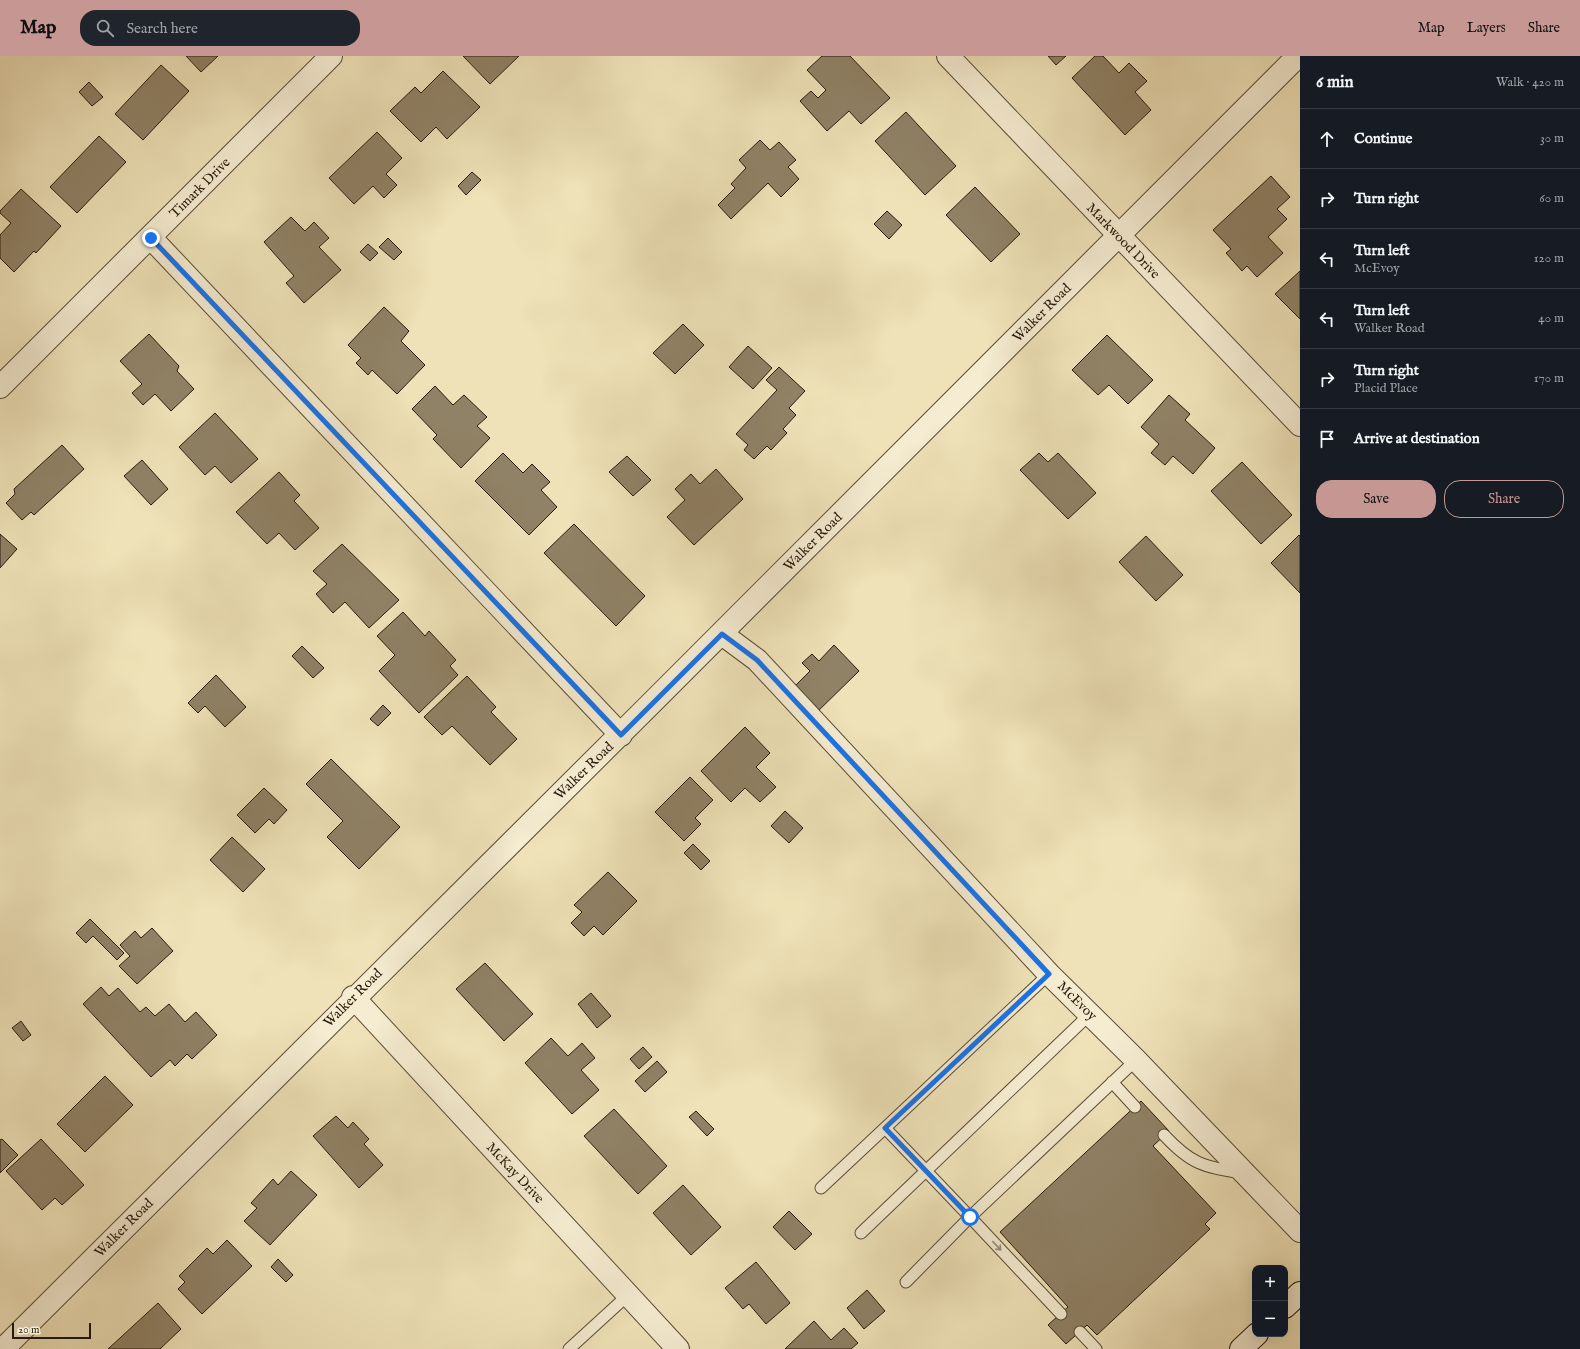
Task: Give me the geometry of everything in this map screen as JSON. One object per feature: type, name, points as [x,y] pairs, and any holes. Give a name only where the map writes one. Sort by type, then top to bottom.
[{"type":"street","name":"Timark Drive","points":[[0,387],[151,238],[331,56]]},
{"type":"street","name":"Markwood Drive","points":[[948,56],[1300,426]]},
{"type":"street","name":"Walker Road","points":[[4,1349],[353,997],[621,735],[1298,56]]},
{"type":"street","points":[[151,238],[621,735]]},
{"type":"street","name":"McEvoy","points":[[722,634],[757,660],[1049,974],[1136,1060],[1300,1231]]},
{"type":"street","name":"McKay Drive","points":[[353,997],[678,1349]]},
{"type":"street","points":[[1288,1304],[1300,1293]]},
{"type":"street","points":[[1241,1349],[1254,1337]]},
{"type":"lane","points":[[821,1188],[1049,974]]},
{"type":"lane","points":[[861,1233],[1090,1014]]},
{"type":"lane","points":[[906,1282],[970,1217],[1136,1060]]},
{"type":"lane","points":[[1112,1082],[1135,1107]]},
{"type":"lane","points":[[885,1128],[1061,1314]]},
{"type":"lane","points":[[1164,1135],[1181,1153],[1196,1162],[1211,1168],[1245,1173]]},
{"type":"lane","points":[[569,1349],[628,1295]]},
{"type":"lane","points":[[1080,1332],[1096,1349]]},
{"type":"building","points":[[186,56],[218,56],[201,72]]},
{"type":"building","points":[[463,56],[519,56],[490,84]]},
{"type":"building","points":[[822,56],[850,56],[890,98],[861,124],[849,111],[827,131],[800,101],[811,91],[818,98],[826,90],[807,70]]},
{"type":"building","points":[[1048,56],[1066,56],[1056,65]]},
{"type":"building","points":[[1095,56],[1103,56],[1119,73],[1129,63],[1147,81],[1135,92],[1151,110],[1125,135],[1072,78]]},
{"type":"building","points":[[161,65],[189,91],[143,140],[115,114]]},
{"type":"building","points":[[443,71],[480,107],[447,139],[436,127],[421,142],[390,111],[415,87],[421,93]]},
{"type":"building","points":[[89,82],[103,97],[92,106],[79,92]]},
{"type":"building","points":[[906,112],[956,166],[925,195],[875,141]]},
{"type":"building","points":[[377,132],[402,158],[386,174],[397,185],[384,198],[373,186],[354,204],[329,178]]},
{"type":"building","points":[[99,136],[126,162],[77,213],[50,187]]},
{"type":"building","points":[[760,140],[770,150],[779,142],[796,160],[788,167],[799,179],[781,197],[768,183],[731,219],[718,205],[735,188],[731,184],[746,168],[739,160]]},
{"type":"building","points":[[472,172],[481,180],[466,195],[458,186]]},
{"type":"building","points":[[1271,176],[1290,197],[1277,209],[1287,219],[1268,237],[1283,253],[1257,277],[1247,266],[1242,271],[1226,253],[1231,249],[1213,230]]},
{"type":"building","points":[[975,187],[1020,234],[991,262],[946,215]]},
{"type":"building","points":[[21,189],[61,226],[36,253],[34,251],[14,272],[0,258],[0,235],[11,223],[0,213],[0,211]]},
{"type":"building","points":[[887,211],[902,225],[889,239],[874,224]]},
{"type":"building","points":[[291,217],[305,231],[314,222],[329,238],[319,247],[341,270],[304,303],[286,283],[294,276],[264,242]]},
{"type":"building","points":[[388,238],[402,252],[394,260],[379,247]]},
{"type":"building","points":[[368,244],[378,253],[370,261],[360,252]]},
{"type":"building","points":[[1300,271],[1300,319],[1275,294]]},
{"type":"building","points":[[384,307],[409,331],[401,341],[425,365],[397,394],[372,370],[368,375],[356,363],[361,358],[348,345]]},
{"type":"building","points":[[683,324],[704,345],[675,374],[653,353]]},
{"type":"building","points":[[149,334],[179,366],[177,371],[194,389],[171,411],[155,394],[143,405],[132,393],[142,384],[120,361]]},
{"type":"building","points":[[1107,335],[1153,380],[1128,404],[1109,385],[1098,395],[1072,370]]},
{"type":"building","points":[[748,346],[772,368],[753,389],[729,367]]},
{"type":"building","points":[[779,367],[805,391],[789,408],[796,415],[783,429],[787,433],[771,450],[767,446],[754,459],[744,450],[748,445],[736,434],[777,390],[766,380]]},
{"type":"building","points":[[435,386],[453,405],[464,395],[487,417],[477,426],[490,438],[461,468],[433,439],[437,435],[412,409]]},
{"type":"building","points":[[1169,395],[1190,414],[1185,420],[1215,448],[1193,474],[1173,456],[1165,465],[1151,453],[1159,444],[1141,427]]},
{"type":"building","points":[[215,413],[258,459],[231,483],[215,466],[205,475],[179,447]]},
{"type":"building","points":[[62,445],[84,469],[34,515],[31,512],[22,520],[6,503],[15,494],[14,489]]},
{"type":"building","points":[[503,453],[523,473],[532,464],[550,482],[541,490],[557,507],[529,535],[475,481]]},
{"type":"building","points":[[1039,453],[1048,462],[1058,453],[1096,493],[1068,519],[1020,470]]},
{"type":"building","points":[[627,456],[651,480],[633,496],[609,472]]},
{"type":"building","points":[[142,460],[168,489],[151,505],[124,476]]},
{"type":"building","points":[[1242,462],[1292,515],[1261,544],[1211,491]]},
{"type":"building","points":[[716,469],[743,499],[694,545],[667,517],[685,500],[675,489],[691,474],[700,484]]},
{"type":"building","points":[[279,472],[300,495],[294,501],[319,528],[295,550],[279,533],[267,544],[236,512]]},
{"type":"building","points":[[574,524],[645,596],[616,626],[544,553]]},
{"type":"building","points":[[0,534],[17,549],[0,568]]},
{"type":"building","points":[[1299,535],[1300,536],[1300,593],[1271,563]]},
{"type":"building","points":[[1146,536],[1183,575],[1156,601],[1119,562]]},
{"type":"building","points":[[342,544],[399,600],[369,628],[345,602],[333,613],[316,594],[327,584],[313,571]]},
{"type":"building","points":[[403,612],[425,636],[429,631],[456,660],[450,666],[458,675],[419,713],[379,671],[395,655],[377,636]]},
{"type":"building","points":[[834,645],[859,671],[812,717],[788,693],[810,671],[802,663],[812,654],[819,661]]},
{"type":"building","points":[[302,646],[324,668],[313,678],[292,656]]},
{"type":"building","points":[[216,675],[246,707],[225,727],[205,706],[198,713],[188,703]]},
{"type":"building","points":[[467,676],[496,707],[491,712],[517,739],[490,765],[452,726],[442,735],[424,717]]},
{"type":"building","points":[[383,705],[391,713],[378,726],[370,719]]},
{"type":"building","points":[[745,727],[770,753],[756,767],[776,787],[760,802],[745,788],[731,802],[701,771]]},
{"type":"building","points":[[331,759],[400,827],[359,869],[327,837],[343,821],[306,784]]},
{"type":"building","points":[[690,777],[713,800],[695,818],[701,824],[684,841],[655,812]]},
{"type":"building","points":[[264,788],[287,810],[274,824],[269,819],[255,833],[237,815]]},
{"type":"building","points":[[785,811],[803,828],[789,843],[771,826]]},
{"type":"building","points":[[232,837],[265,869],[243,892],[210,860]]},
{"type":"building","points":[[693,844],[710,861],[701,870],[684,853]]},
{"type":"building","points":[[608,872],[637,901],[603,935],[594,926],[584,936],[571,923],[582,912],[574,905]]},
{"type":"building","points":[[90,919],[124,953],[117,960],[93,936],[86,943],[76,933]]},
{"type":"building","points":[[152,928],[173,951],[137,984],[119,966],[130,956],[120,945],[135,931],[141,938]]},
{"type":"building","points":[[485,963],[533,1014],[504,1041],[456,989]]},
{"type":"building","points":[[101,987],[109,996],[118,988],[140,1012],[146,1007],[155,1016],[169,1004],[185,1022],[196,1012],[217,1035],[192,1059],[187,1054],[175,1066],[170,1060],[151,1077],[83,1004]]},
{"type":"building","points":[[591,993],[611,1016],[597,1028],[578,1004]]},
{"type":"building","points":[[21,1021],[31,1035],[23,1041],[12,1028]]},
{"type":"building","points":[[551,1038],[568,1056],[582,1043],[595,1058],[581,1070],[599,1090],[572,1114],[525,1063]]},
{"type":"building","points":[[643,1047],[652,1057],[639,1069],[630,1059]]},
{"type":"building","points":[[657,1061],[667,1072],[645,1092],[635,1081]]},
{"type":"building","points":[[105,1076],[133,1105],[85,1152],[57,1124]]},
{"type":"building","points":[[1141,1101],[1169,1131],[1153,1146],[1216,1213],[1205,1224],[1210,1229],[1097,1335],[1087,1325],[1066,1344],[1048,1325],[1068,1307],[1000,1232]]},
{"type":"building","points":[[614,1109],[667,1166],[638,1194],[584,1136]]},
{"type":"building","points":[[696,1111],[714,1129],[707,1136],[689,1117]]},
{"type":"building","points":[[336,1116],[348,1128],[353,1122],[369,1139],[364,1144],[383,1165],[359,1188],[313,1136]]},
{"type":"building","points":[[2,1139],[18,1155],[0,1173],[0,1140]]},
{"type":"building","points":[[41,1139],[84,1185],[62,1205],[55,1198],[42,1210],[6,1171]]},
{"type":"building","points":[[291,1171],[317,1195],[270,1245],[244,1221],[257,1208],[251,1203],[273,1179],[278,1185]]},
{"type":"building","points":[[683,1185],[721,1227],[691,1255],[653,1213]]},
{"type":"building","points":[[789,1211],[812,1234],[795,1250],[773,1227]]},
{"type":"building","points":[[227,1240],[252,1266],[202,1314],[178,1289],[185,1282],[179,1276],[207,1248],[213,1254]]},
{"type":"building","points":[[278,1259],[293,1275],[286,1282],[271,1267]]},
{"type":"building","points":[[756,1262],[790,1303],[766,1324],[749,1304],[743,1309],[725,1288]]},
{"type":"building","points":[[867,1290],[885,1311],[864,1329],[847,1308]]},
{"type":"building","points":[[158,1303],[181,1329],[160,1349],[108,1349]]},
{"type":"building","points":[[814,1321],[831,1340],[844,1328],[858,1343],[851,1349],[785,1349]]},
{"type":"route","points":[[151,238],[621,735],[722,634],[757,660],[1049,974],[885,1128],[970,1217]]}]
